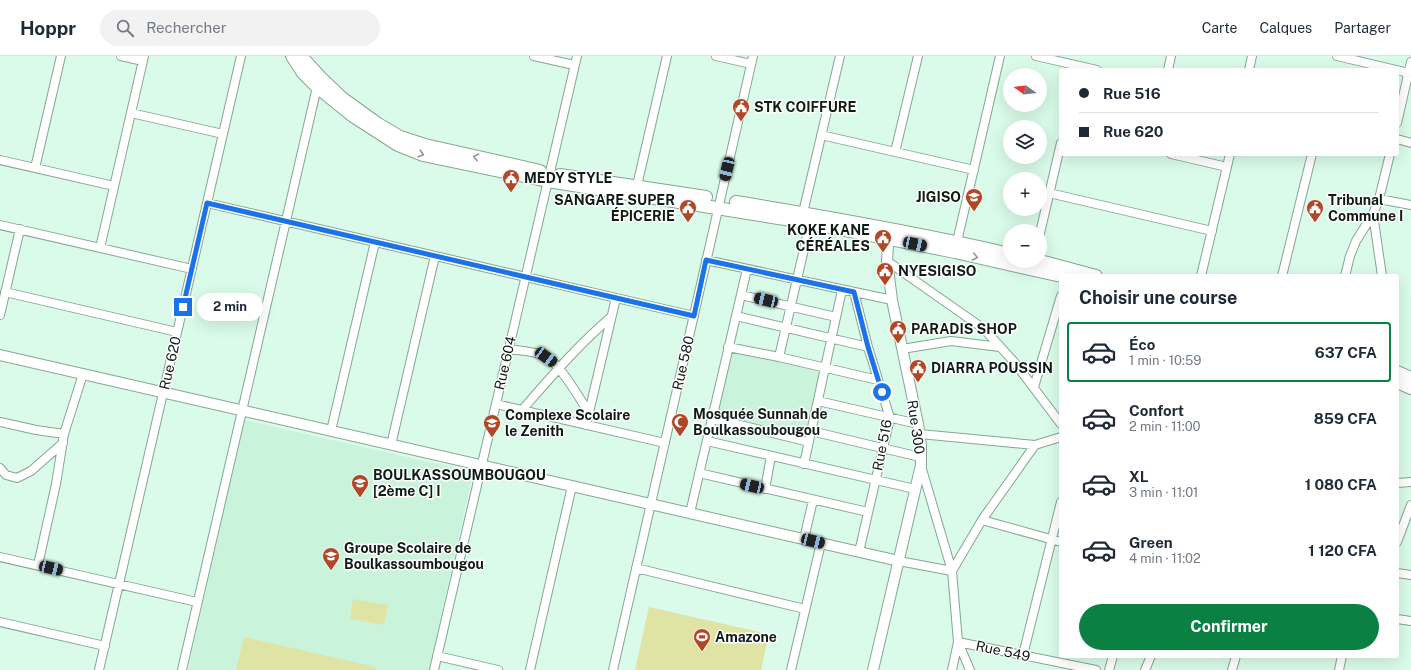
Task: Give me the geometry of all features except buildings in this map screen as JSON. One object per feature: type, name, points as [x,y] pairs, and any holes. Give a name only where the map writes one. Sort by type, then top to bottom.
[{"type":"main road","points":[[292,56],[304,73],[317,87],[353,116],[373,130],[409,150],[423,155],[548,177],[720,203],[807,218],[889,233],[1003,257]]},
{"type":"main road","points":[[304,58],[342,98],[378,124],[400,137],[425,145],[548,177]]},
{"type":"main road","points":[[956,247],[1003,253]]},
{"type":"main road","points":[[1047,266],[1086,274]]},
{"type":"main road","points":[[1044,268],[1059,275]]},
{"type":"main road","points":[[1399,373],[1411,378]]},
{"type":"main road","points":[[1399,383],[1411,388]]},
{"type":"street","points":[[35,168],[61,56]]},
{"type":"street","points":[[100,248],[144,59],[121,56]]},
{"type":"street","name":"Rue 620","points":[[99,670],[242,56]]},
{"type":"street","points":[[534,56],[574,66]]},
{"type":"street","name":"Rue 604","points":[[434,670],[577,56]]},
{"type":"street","points":[[636,190],[667,56]]},
{"type":"street","points":[[716,56],[752,60]]},
{"type":"street","points":[[779,357],[797,280],[821,135],[840,56]]},
{"type":"street","points":[[895,152],[918,56]]},
{"type":"street","points":[[956,247],[1000,56]]},
{"type":"street","points":[[1036,56],[1078,68]]},
{"type":"street","points":[[1168,68],[1171,56]]},
{"type":"street","points":[[1249,68],[1252,56]]},
{"type":"street","points":[[1337,56],[1388,68]]},
{"type":"street","points":[[304,58],[304,73]]},
{"type":"street","name":"Rue 580","points":[[613,670],[752,60]]},
{"type":"street","points":[[1399,115],[1411,62]]},
{"type":"street","points":[[1399,71],[1409,73]]},
{"type":"street","points":[[182,670],[317,87]]},
{"type":"street","points":[[131,113],[223,134]]},
{"type":"street","points":[[821,135],[974,170]]},
{"type":"street","points":[[1399,140],[1411,143]]},
{"type":"street","points":[[1042,224],[1059,151]]},
{"type":"street","points":[[1180,156],[1227,167]]},
{"type":"street","points":[[1201,274],[1230,156]]},
{"type":"street","points":[[1282,274],[1312,156]]},
{"type":"street","points":[[1346,274],[1356,241],[1373,214],[1379,199],[1390,156]]},
{"type":"street","points":[[0,160],[114,186]]},
{"type":"street","points":[[1049,193],[1212,230]]},
{"type":"street","points":[[1379,199],[1411,205]]},
{"type":"street","points":[[207,203],[694,316]]},
{"type":"street","points":[[1373,214],[1382,274]]},
{"type":"street","points":[[0,225],[192,269]]},
{"type":"street","points":[[0,315],[20,229]]},
{"type":"street","name":"Rue 300","points":[[873,670],[921,461],[919,429],[892,300],[887,261],[889,233]]},
{"type":"street","points":[[331,431],[375,242]]},
{"type":"street","points":[[392,444],[435,256]]},
{"type":"street","points":[[706,260],[892,300]]},
{"type":"street","points":[[887,261],[984,329],[1034,387],[1059,421]]},
{"type":"street","points":[[690,513],[746,269]]},
{"type":"street","points":[[804,464],[842,290]]},
{"type":"street","points":[[5,292],[177,332]]},
{"type":"street","name":"Rue 516","points":[[854,292],[868,347],[890,418],[858,552]]},
{"type":"street","points":[[741,294],[836,317]]},
{"type":"street","points":[[586,425],[616,298]]},
{"type":"street","points":[[1034,387],[1059,303]]},
{"type":"street","points":[[736,316],[868,347]]},
{"type":"street","points":[[522,410],[558,368],[611,317]]},
{"type":"street","points":[[902,349],[952,340],[1000,347]]},
{"type":"street","points":[[728,347],[825,367],[878,380]]},
{"type":"street","points":[[509,349],[533,352],[546,357],[555,363],[589,413]]},
{"type":"street","points":[[0,355],[858,552],[952,571]]},
{"type":"street","points":[[38,565],[56,484],[64,439],[83,374]]},
{"type":"street","points":[[818,401],[890,418],[919,429],[1035,445],[1059,438]]},
{"type":"street","points":[[496,404],[665,443]]},
{"type":"street","points":[[712,418],[809,442]]},
{"type":"street","points":[[0,422],[36,430],[64,439]]},
{"type":"street","points":[[811,431],[882,448],[921,461],[952,571],[958,642],[952,670]]},
{"type":"street","points":[[0,468],[6,475],[17,478],[31,471],[64,439]]},
{"type":"street","points":[[707,441],[915,489]]},
{"type":"street","points":[[952,571],[982,520],[1035,445]]},
{"type":"street","points":[[765,489],[771,456]]},
{"type":"street","points":[[699,473],[868,512]]},
{"type":"street","points":[[1399,483],[1411,482]]},
{"type":"street","points":[[530,670],[572,486]]},
{"type":"street","points":[[804,539],[814,500]]},
{"type":"street","points":[[1399,537],[1411,505]]},
{"type":"street","points":[[1023,655],[1059,510]]},
{"type":"street","points":[[982,520],[1059,541]]},
{"type":"street","points":[[791,670],[821,543]]},
{"type":"street","points":[[0,556],[198,602]]},
{"type":"street","points":[[636,568],[805,609]]},
{"type":"street","points":[[1399,573],[1411,575]]},
{"type":"street","points":[[1399,619],[1411,621]]},
{"type":"street","points":[[0,622],[105,646]]},
{"type":"street","points":[[958,642],[970,670]]},
{"type":"street","name":"Rue 549","points":[[958,642],[1096,670]]},
{"type":"street","points":[[437,656],[498,670]]},
{"type":"street","points":[[1109,670],[1112,658]]},
{"type":"street","points":[[1146,670],[1150,658]]},
{"type":"street","points":[[1232,670],[1235,658]]},
{"type":"street","points":[[1339,670],[1342,658]]},
{"type":"shaded area","points":[[731,348],[829,370],[813,441],[715,419]]},
{"type":"shaded area","name":"Groupe Scolaire de Boulkassoumbougou","points":[[244,420],[473,472],[429,670],[188,670]]},
{"type":"green space","points":[[353,599],[388,605],[384,625],[350,619]]},
{"type":"green space","name":"Amazone","points":[[649,607],[769,634],[761,670],[635,670]]},
{"type":"green space","points":[[244,637],[376,667],[376,670],[236,670]]},
{"type":"place","name":"STK COIFFURE","points":[[741,122]]},
{"type":"place","name":"MEDY STYLE","points":[[511,193]]},
{"type":"place","name":"JIGISO","points":[[974,212]]},
{"type":"place","name":"SANGARE SUPER ÉPICERIE","points":[[688,223]]},
{"type":"place","name":"Tribunal Commune I","points":[[1315,223]]},
{"type":"place","name":"KOKE KANE CÉRÉALES","points":[[883,253]]},
{"type":"place","name":"NYESIGISO","points":[[885,286]]},
{"type":"place","name":"PARADIS SHOP","points":[[898,344]]},
{"type":"place","name":"DIARRA POUSSIN","points":[[918,383]]},
{"type":"place","name":"Mosquée Sunnah de Boulkassoubougou","points":[[680,437]]},
{"type":"place","name":"Complexe Scolaire le Zenith","points":[[492,438]]},
{"type":"place","name":"BOULKASSOUMBOUGOU [2ème C] I","points":[[360,498]]},
{"type":"place","name":"Groupe Scolaire de Boulkassoumbougou","points":[[331,571]]},
{"type":"place","name":"Amazone","points":[[702,652]]},
{"type":"route","points":[[183,307],[207,203],[694,316],[706,260],[854,292],[868,347],[882,392]]}]
